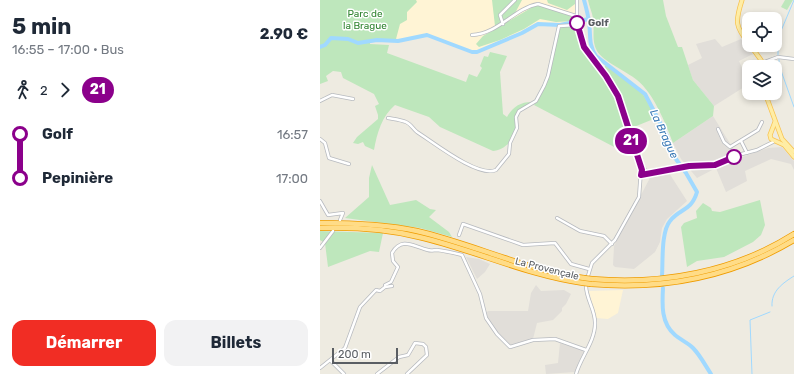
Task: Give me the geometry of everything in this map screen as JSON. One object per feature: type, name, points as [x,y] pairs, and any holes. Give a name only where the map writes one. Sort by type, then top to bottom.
[{"type":"highway","name":"La Provençale","points":[[320,223],[365,223],[406,229],[440,237],[539,269],[583,281]]},
{"type":"highway","name":"La Provençale","points":[[320,228],[372,229],[408,234],[536,273],[592,282],[655,282],[712,274],[769,254],[794,240]]},
{"type":"highway","name":"La Provençale","points":[[678,279],[741,260],[794,234]]},
{"type":"main road","points":[[742,0],[737,16],[737,24],[742,35]]},
{"type":"main road","points":[[768,100],[782,137],[794,152]]},
{"type":"main road","points":[[775,119],[773,131],[770,137],[775,142],[784,145],[794,157]]},
{"type":"main road","points":[[773,131],[779,131]]},
{"type":"main road","points":[[775,142],[782,137]]},
{"type":"street","points":[[503,24],[500,16],[515,0]]},
{"type":"street","points":[[576,374],[595,326],[594,314],[586,288],[589,269],[599,255],[612,244],[639,197],[644,173],[618,96],[606,76],[587,52],[581,41],[576,16],[577,0]]},
{"type":"street","points":[[472,35],[482,34],[538,4],[576,16]]},
{"type":"street","points":[[388,118],[408,123],[416,132],[430,139],[454,158],[486,172],[496,170],[509,154],[510,143],[517,128],[516,117],[519,111],[536,101],[544,86],[548,76],[559,26],[577,23]]},
{"type":"street","points":[[772,60],[778,57],[794,59]]},
{"type":"street","points":[[320,101],[332,95],[354,99]]},
{"type":"street","points":[[718,129],[724,142],[729,146],[733,146],[758,130],[762,122]]},
{"type":"street","points":[[763,147],[770,137]]},
{"type":"street","points":[[320,139],[325,143],[329,158],[349,164]]},
{"type":"street","points":[[740,141],[746,153]]},
{"type":"street","points":[[644,173],[655,173],[689,166],[715,165],[775,142]]},
{"type":"street","points":[[320,201],[328,215],[343,213],[340,220]]},
{"type":"street","points":[[557,218],[580,231],[604,236],[612,244]]},
{"type":"street","points":[[459,235],[463,224],[523,245],[554,242],[571,264],[589,269]]},
{"type":"street","points":[[320,248],[333,231]]},
{"type":"street","points":[[385,284],[391,282],[398,267],[393,261],[392,253],[397,246],[402,244],[409,243],[428,250],[462,255],[480,294],[483,308],[489,322],[497,334],[510,347],[533,340],[555,339],[586,350]]},
{"type":"street","points":[[320,368],[331,361],[345,348],[361,305],[376,290],[380,291],[385,287],[392,286]]},
{"type":"street","points":[[377,374],[399,357],[408,355],[415,343],[423,344],[426,347],[427,355],[407,374]]},
{"type":"street","points":[[331,361],[344,374]]},
{"type":"shaded area","points":[[320,0],[576,0],[575,21],[538,24],[522,33],[477,52],[472,52],[426,35],[398,41],[377,40],[358,43]]},
{"type":"shaded area","points":[[715,39],[722,47],[741,39],[742,52],[751,52],[753,54],[739,61],[742,68],[742,88],[714,106],[693,80],[688,65],[702,58],[696,44]]},
{"type":"shaded area","points":[[713,116],[739,158],[768,148],[782,147],[794,161],[794,170],[791,164],[771,159],[745,171],[747,181],[726,192],[716,168],[697,178],[681,159],[673,143]]},
{"type":"shaded area","points":[[669,173],[687,201],[667,219],[662,228],[660,242],[655,252],[634,269],[615,267],[613,265],[614,246],[651,176]]},
{"type":"shaded area","points":[[466,257],[479,259],[490,264],[485,272],[477,279]]},
{"type":"shaded area","points":[[536,285],[541,291],[564,290],[571,294],[566,304],[562,308],[562,311],[553,320],[537,323],[533,339],[510,345],[493,327],[486,313],[488,311],[528,311],[531,293]]},
{"type":"shaded area","points":[[623,290],[618,313],[608,319],[596,318],[589,291]]},
{"type":"shaded area","points":[[560,343],[584,351],[575,372],[546,374],[545,365],[558,363]]},
{"type":"green space","name":"Parc de la Brague","points":[[320,0],[416,0],[417,2],[407,12],[407,20],[400,24],[396,39],[370,40],[370,44],[389,45],[387,53],[466,82],[469,74],[477,77],[482,68],[480,66],[484,56],[488,57],[490,52],[507,56],[500,72],[503,114],[507,117],[518,105],[526,102],[534,102],[522,108],[517,114],[515,118],[516,127],[514,137],[504,147],[497,151],[493,151],[440,127],[429,117],[395,105],[390,109],[383,120],[374,150],[365,146],[363,142],[358,144],[353,143],[357,137],[378,119],[375,106],[379,104],[374,94],[343,78],[341,72],[333,71],[326,76],[328,81],[320,84]]},
{"type":"green space","points":[[492,0],[522,0],[514,15],[495,26]]},
{"type":"green space","points":[[547,0],[575,0],[575,4],[567,10],[548,3]]},
{"type":"green space","points":[[588,0],[663,0],[666,16],[678,47],[682,47],[693,80],[714,106],[713,116],[673,143],[649,93],[637,80],[610,63],[597,51],[594,43],[594,22]]},
{"type":"green space","points":[[785,0],[793,0],[787,10],[781,7]]},
{"type":"green space","points":[[536,5],[570,15],[574,21],[556,22],[540,19],[524,29],[500,40],[479,47],[476,44],[483,36]]},
{"type":"green space","points":[[575,26],[583,48],[608,81],[615,95],[633,152],[618,149],[534,105],[547,82],[559,30],[562,27]]},
{"type":"green space","points":[[606,65],[643,94],[656,118],[629,129],[619,95],[603,69]]},
{"type":"green space","points":[[372,165],[390,205],[416,200],[430,209],[436,210],[429,217],[449,232],[452,237],[420,228],[345,218],[369,197],[369,178]]},
{"type":"green space","points":[[760,200],[765,225],[761,235],[753,242],[724,257],[697,261],[687,267],[681,227],[684,223],[697,218],[696,211],[703,203],[711,208],[712,211],[720,212]]},
{"type":"green space","points":[[320,231],[383,233],[379,252],[370,251],[328,267],[325,243],[320,240]]},
{"type":"waterway","name":"La Brague","points":[[584,0],[593,52],[596,56],[645,94],[667,136],[673,155],[697,192],[692,203],[674,217],[667,226],[664,239],[662,276]]},
{"type":"waterway","points":[[778,55],[778,38],[794,0]]},
{"type":"waterway","points":[[320,47],[325,45],[331,38],[348,39],[358,43],[377,40],[398,41],[427,35],[472,52],[477,52],[522,33],[538,24],[560,25],[589,19]]},
{"type":"waterway","points":[[779,59],[779,65],[794,107]]},
{"type":"waterway","points":[[772,306],[773,296],[778,288],[794,276]]},
{"type":"waterway","name":"La Brague","points":[[663,288],[663,313],[667,325],[675,335],[696,351],[711,374]]},
{"type":"waterway","points":[[752,374],[750,320],[770,312]]},
{"type":"bus line","name":"21","points":[[577,23],[578,31],[584,47],[611,83],[618,96],[627,129],[642,170],[640,172],[641,175],[645,176],[689,166],[715,165],[734,157]]},
{"type":"place","name":"Golf","points":[[577,23]]}]
